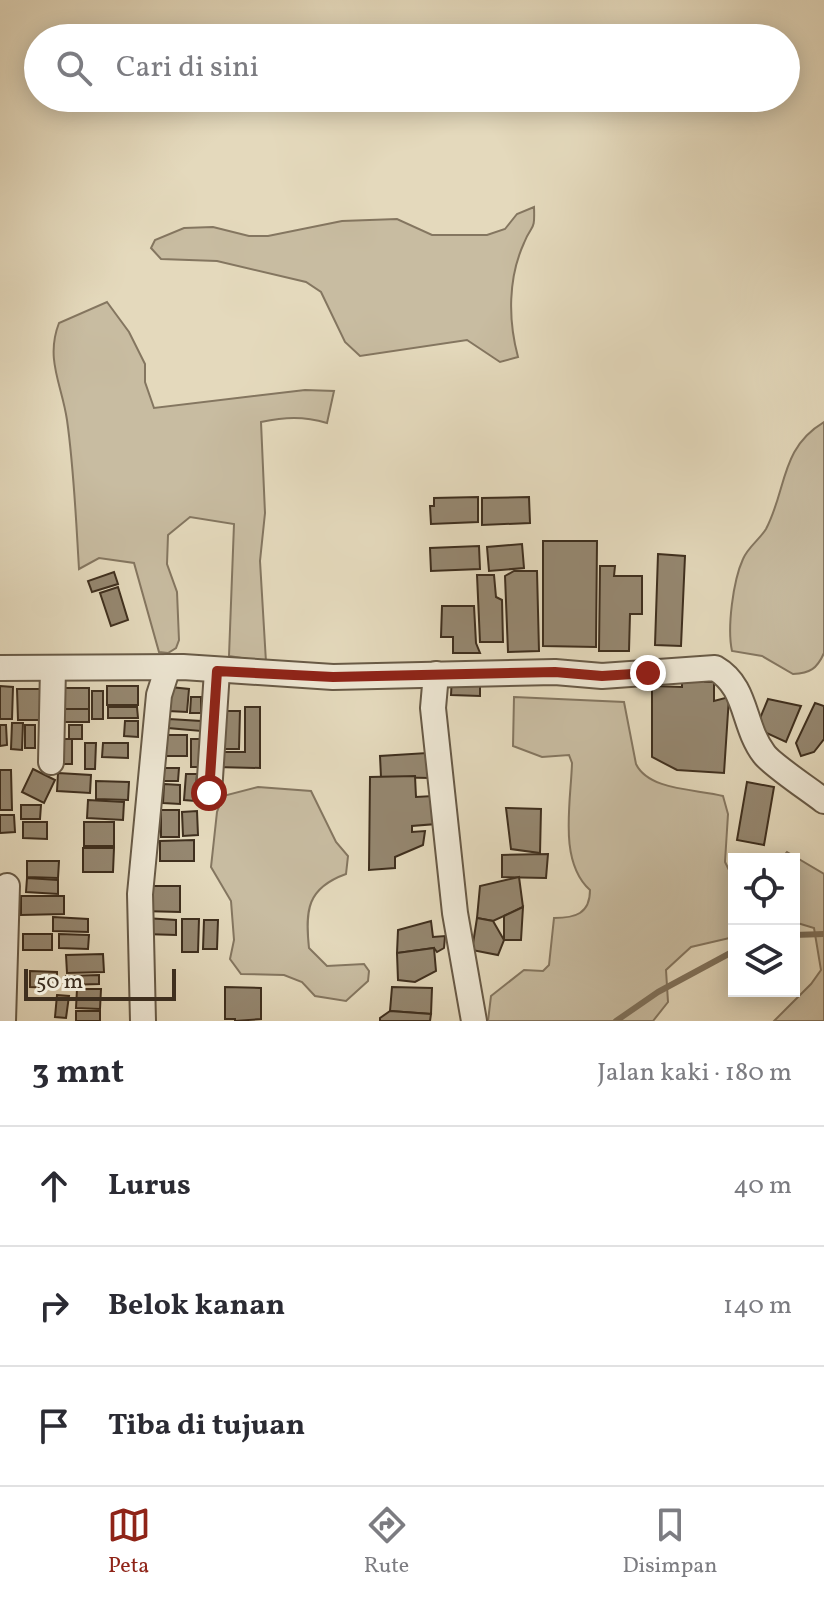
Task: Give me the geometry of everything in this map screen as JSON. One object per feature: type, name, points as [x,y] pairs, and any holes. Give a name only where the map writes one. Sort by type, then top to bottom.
[{"type":"street","points":[[143,1021],[140,894],[159,695],[168,667]]},
{"type":"street","points":[[0,668],[168,667],[333,677],[555,672],[602,676],[715,668],[729,676],[737,688],[751,733],[766,758],[824,801]]},
{"type":"street","points":[[51,762],[53,668]]},
{"type":"street","points":[[209,793],[217,671]]},
{"type":"street","points":[[436,674],[433,708],[453,897],[474,1021]]},
{"type":"street","points":[[3,1021],[7,886]]},
{"type":"shaded area","points":[[534,207],[533,225],[519,256],[512,285],[512,328],[518,357],[500,362],[467,340],[360,356],[345,342],[321,292],[306,282],[217,261],[161,259],[151,248],[155,240],[184,228],[213,227],[249,236],[268,236],[342,221],[397,219],[432,235],[487,235],[505,229],[517,214]]},
{"type":"shaded area","points":[[107,302],[129,332],[145,364],[145,382],[154,408],[305,390],[334,391],[327,423],[294,418],[261,422],[265,513],[260,561],[266,662],[229,656],[234,524],[190,517],[168,535],[167,564],[177,592],[179,640],[176,648],[168,653],[159,652],[134,563],[99,558],[79,569],[69,438],[54,360],[55,336],[59,323]]},
{"type":"shaded area","points":[[824,422],[824,653],[812,669],[793,674],[762,656],[732,651],[732,605],[743,559],[766,529],[792,457],[799,444]]},
{"type":"shaded area","points":[[514,697],[624,702],[636,764],[642,773],[675,788],[723,796],[728,814],[725,862],[728,868],[728,938],[691,947],[666,970],[668,1002],[653,1021],[488,1021],[491,996],[524,970],[543,971],[549,965],[554,918],[580,913],[587,904],[590,890],[580,878],[570,847],[572,763],[569,755],[542,757],[513,746]]},
{"type":"shaded area","points":[[258,787],[311,791],[336,842],[348,856],[346,874],[323,886],[311,902],[308,922],[309,948],[327,966],[364,964],[369,971],[368,981],[346,1001],[315,996],[302,982],[284,975],[241,974],[230,959],[234,940],[231,901],[211,867],[217,812],[223,796]]},
{"type":"shaded area","points":[[800,860],[824,874],[824,1021],[774,1021],[800,997],[821,970],[814,928],[800,924]]},
{"type":"building","points":[[478,497],[478,522],[431,524],[430,506],[434,506],[434,498]]},
{"type":"building","points":[[529,497],[530,523],[482,525],[482,498]]},
{"type":"building","points":[[543,541],[597,541],[596,647],[543,646]]},
{"type":"building","points":[[522,544],[524,568],[489,571],[487,547]]},
{"type":"building","points":[[479,546],[480,569],[431,571],[430,548]]},
{"type":"building","points":[[658,554],[685,556],[681,646],[655,645]]},
{"type":"building","points":[[600,566],[615,566],[614,576],[642,576],[642,614],[630,614],[629,651],[599,651]]},
{"type":"building","points":[[514,571],[537,571],[539,651],[508,652],[505,576]]},
{"type":"building","points":[[114,572],[118,584],[92,592],[88,581]]},
{"type":"building","points":[[477,575],[494,575],[496,597],[502,600],[503,642],[480,642]]},
{"type":"building","points":[[118,587],[128,620],[111,626],[100,593]]},
{"type":"building","points":[[442,606],[474,606],[476,643],[480,653],[453,653],[453,637],[441,637]]},
{"type":"building","points":[[682,675],[705,676],[705,682],[714,682],[714,701],[729,697],[724,773],[677,770],[652,757],[652,686],[682,687]]},
{"type":"building","points":[[452,676],[480,677],[480,696],[451,695]]},
{"type":"building","points":[[0,686],[13,687],[12,719],[0,719]]},
{"type":"building","points":[[107,686],[138,686],[138,705],[107,705]]},
{"type":"building","points":[[170,687],[189,689],[187,712],[168,711]]},
{"type":"building","points":[[63,688],[89,688],[89,709],[63,709]]},
{"type":"building","points":[[17,689],[44,689],[44,720],[18,720]]},
{"type":"building","points":[[92,691],[103,691],[103,719],[92,719]]},
{"type":"building","points":[[191,697],[201,697],[201,713],[190,713]]},
{"type":"building","points":[[768,699],[801,706],[786,742],[756,728]]},
{"type":"building","points":[[815,703],[824,706],[824,739],[814,752],[801,756],[796,743]]},
{"type":"building","points":[[108,707],[137,707],[138,718],[108,718]]},
{"type":"building","points":[[245,707],[260,707],[260,768],[216,767],[216,752],[245,752]]},
{"type":"building","points":[[63,709],[89,709],[89,722],[63,722]]},
{"type":"building","points":[[217,711],[240,711],[239,749],[216,749]]},
{"type":"building","points":[[169,719],[201,721],[201,731],[168,728]]},
{"type":"building","points":[[125,721],[138,721],[138,737],[124,736]]},
{"type":"building","points":[[12,723],[23,723],[22,750],[11,749]]},
{"type":"building","points":[[0,725],[6,725],[7,745],[0,746]]},
{"type":"building","points":[[25,725],[35,725],[35,748],[25,748]]},
{"type":"building","points":[[69,725],[82,725],[82,739],[69,739]]},
{"type":"building","points":[[164,735],[187,735],[187,756],[164,756]]},
{"type":"building","points":[[54,739],[72,739],[72,764],[54,764]]},
{"type":"building","points":[[191,739],[202,739],[202,767],[191,767]]},
{"type":"building","points":[[85,743],[96,743],[95,769],[85,769]]},
{"type":"building","points":[[103,743],[128,743],[128,758],[102,757]]},
{"type":"building","points":[[427,753],[430,778],[381,777],[380,756]]},
{"type":"building","points":[[163,768],[179,768],[178,781],[162,781]]},
{"type":"building","points":[[33,769],[55,780],[44,803],[22,792]]},
{"type":"building","points":[[0,770],[11,770],[12,810],[0,810]]},
{"type":"building","points":[[58,773],[91,775],[90,793],[57,791]]},
{"type":"building","points":[[186,774],[197,774],[195,801],[184,800]]},
{"type":"building","points":[[415,776],[416,797],[433,796],[436,824],[412,826],[412,832],[425,831],[423,845],[395,857],[395,868],[369,870],[370,777]]},
{"type":"building","points":[[96,781],[129,782],[128,800],[96,799]]},
{"type":"building","points":[[747,782],[774,787],[764,845],[737,840]]},
{"type":"building","points":[[164,784],[180,785],[180,804],[163,803]]},
{"type":"building","points":[[88,800],[124,802],[123,820],[87,818]]},
{"type":"building","points":[[21,805],[41,805],[40,819],[21,819]]},
{"type":"building","points":[[506,808],[541,809],[540,853],[511,849]]},
{"type":"building","points":[[161,810],[179,810],[179,837],[161,837]]},
{"type":"building","points":[[197,811],[198,835],[183,836],[182,812]]},
{"type":"building","points":[[0,815],[14,815],[15,832],[0,833]]},
{"type":"building","points":[[23,822],[47,822],[47,839],[23,838]]},
{"type":"building","points":[[84,822],[114,822],[114,846],[84,846]]},
{"type":"building","points":[[194,840],[194,861],[160,861],[160,841]]},
{"type":"building","points":[[83,848],[114,848],[113,872],[83,872]]},
{"type":"building","points":[[548,854],[546,878],[502,877],[502,855]]},
{"type":"building","points":[[27,861],[59,861],[58,878],[27,877]]},
{"type":"building","points":[[519,877],[523,907],[493,921],[477,918],[480,886]]},
{"type":"building","points":[[27,878],[58,880],[58,894],[26,892]]},
{"type":"building","points":[[142,886],[180,886],[180,912],[141,911]]},
{"type":"building","points":[[21,896],[64,896],[64,914],[21,915]]},
{"type":"building","points":[[523,907],[521,940],[504,940],[504,916]]},
{"type":"building","points":[[53,917],[88,919],[88,932],[53,931]]},
{"type":"building","points":[[145,918],[176,920],[176,935],[144,934]]},
{"type":"building","points":[[477,918],[493,921],[504,940],[498,955],[472,950]]},
{"type":"building","points":[[182,919],[199,919],[198,952],[182,952]]},
{"type":"building","points":[[204,920],[218,920],[217,949],[203,949]]},
{"type":"building","points":[[431,921],[433,937],[445,936],[444,948],[437,952],[434,948],[397,953],[398,930]]},
{"type":"building","points":[[23,934],[52,934],[52,950],[23,950]]},
{"type":"building","points":[[59,934],[89,935],[88,949],[59,948]]},
{"type":"building","points":[[434,948],[436,971],[415,982],[398,980],[397,953]]},
{"type":"building","points":[[103,954],[104,972],[67,973],[66,955]]},
{"type":"building","points":[[30,971],[57,972],[57,988],[30,987]]},
{"type":"building","points":[[99,975],[99,984],[66,985],[66,976]]},
{"type":"building","points":[[225,987],[261,988],[261,1019],[225,1019]]},
{"type":"building","points":[[392,987],[432,988],[431,1014],[390,1011]]},
{"type":"building","points":[[77,989],[101,989],[100,1009],[76,1008]]},
{"type":"building","points":[[57,995],[69,996],[66,1018],[55,1017]]},
{"type":"building","points":[[76,1011],[100,1011],[100,1021],[76,1021]]},
{"type":"building","points":[[390,1011],[431,1014],[430,1021],[380,1021]]},
{"type":"waterway","points":[[800,935],[824,934]]},
{"type":"waterway","points":[[616,1021],[658,992],[728,954]]},
{"type":"route","points":[[209,793],[217,671],[333,677],[555,672],[602,676],[648,673]]}]
